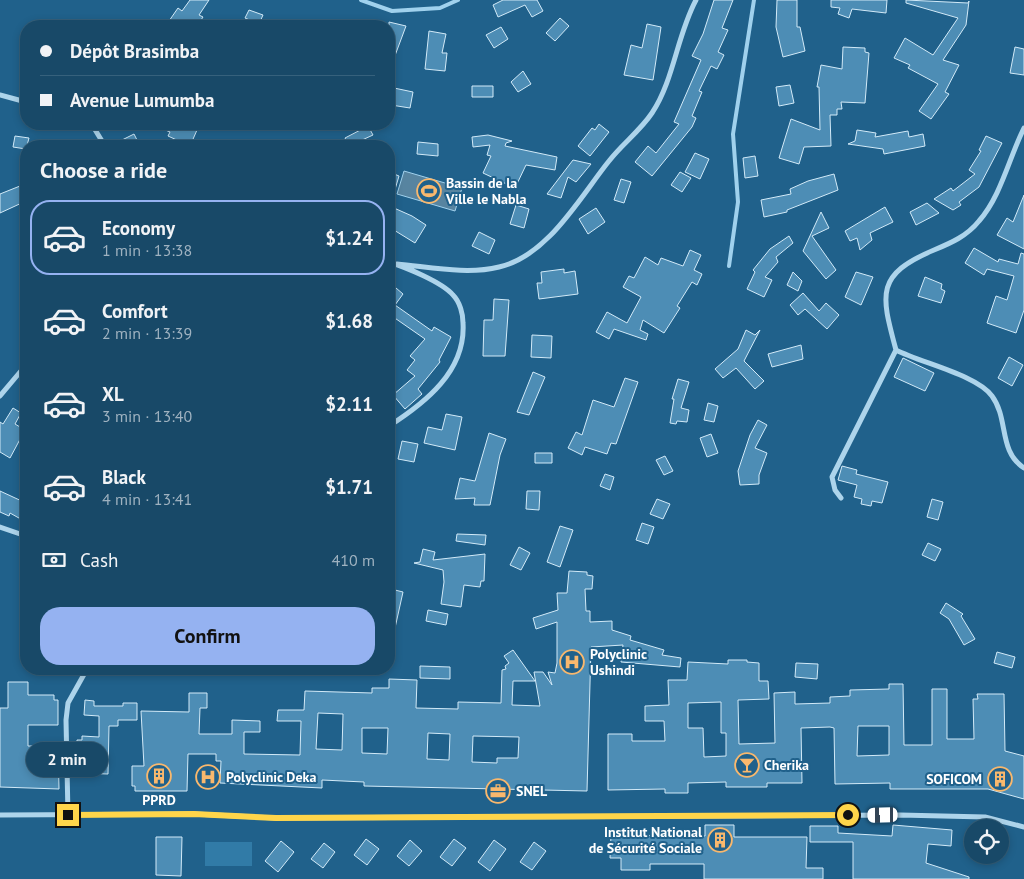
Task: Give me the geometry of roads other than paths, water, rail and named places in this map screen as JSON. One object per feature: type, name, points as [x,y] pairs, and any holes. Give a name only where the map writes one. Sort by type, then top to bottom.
[{"type":"street","points":[[397,264],[459,270],[500,267],[518,260],[555,231],[609,160],[652,113],[664,90],[696,0]]},
{"type":"street","points":[[0,95],[20,100]]},
{"type":"street","points":[[841,498],[835,490],[832,477],[896,350],[885,301],[886,286],[893,275],[904,267],[958,239],[980,221],[998,190],[1024,128]]},
{"type":"street","points":[[395,422],[416,409],[442,384],[456,362],[464,334],[463,313],[453,295],[434,282],[397,264]]},
{"type":"street","points":[[896,350],[984,388],[996,404],[1014,461],[1024,468]]},
{"type":"street","points":[[0,396],[20,372]]},
{"type":"street","points":[[0,527],[20,534]]},
{"type":"street","points":[[68,815],[66,720],[68,703],[84,675]]},
{"type":"street","points":[[0,815],[194,814],[338,818],[900,815],[985,817],[1024,826]]},
{"type":"waterway","points":[[361,0],[392,11],[440,8],[458,0]]},
{"type":"waterway","points":[[729,266],[738,202],[733,134],[754,0]]},
{"type":"place","name":"Bassin de la Ville le Nabla","points":[[429,191]]},
{"type":"place","name":"Polyclinic Ushindi","points":[[572,662]]},
{"type":"place","name":"Cherika","points":[[747,765]]},
{"type":"place","name":"PPRD","points":[[159,776]]},
{"type":"place","name":"Polyclinic Deka","points":[[208,777]]},
{"type":"place","name":"SOFICOM","points":[[1000,779]]},
{"type":"place","name":"SNEL","points":[[498,791]]},
{"type":"place","name":"Institut National de Sécurité Sociale","points":[[720,840]]}]
